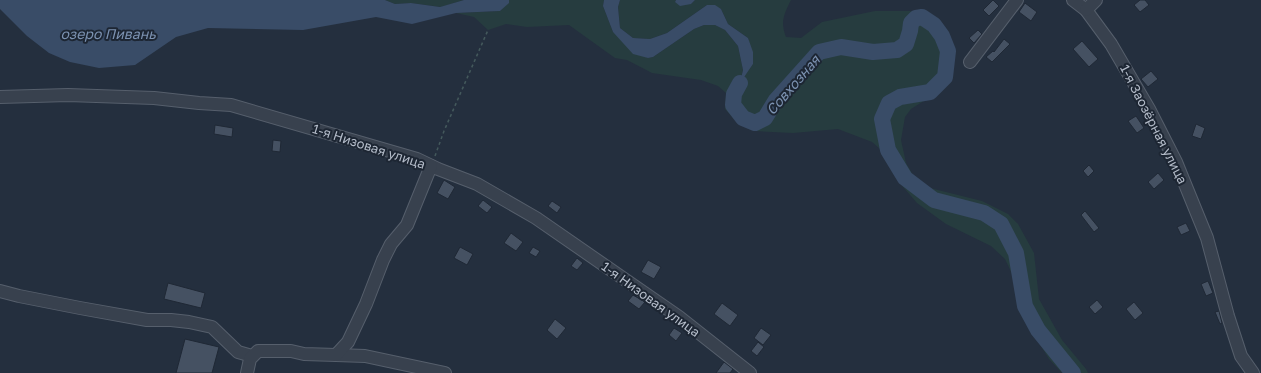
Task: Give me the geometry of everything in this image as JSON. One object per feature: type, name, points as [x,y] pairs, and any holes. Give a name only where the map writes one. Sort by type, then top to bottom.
[{"type":"street","points":[[970,62],[1017,0]]},
{"type":"street","name":"1-я Заозёрная улица","points":[[1073,0],[1086,10],[1111,44],[1149,109],[1176,162],[1207,238],[1228,316],[1241,356],[1253,373]]},
{"type":"street","points":[[1086,10],[1096,0]]},
{"type":"street","name":"1-я Низовая улица","points":[[0,97],[68,95],[107,96],[154,98],[231,105],[417,159],[477,184],[536,218],[679,317],[750,373]]},
{"type":"street","points":[[336,355],[348,342],[366,304],[383,260],[391,244],[407,225],[431,166]]},
{"type":"street","points":[[0,291],[146,320],[189,322],[212,328],[238,352],[252,356]]},
{"type":"street","points":[[247,373],[252,356],[258,351],[266,350],[364,356],[445,373]]},
{"type":"path","points":[[431,166],[444,131],[488,30]]},
{"type":"green space","points":[[385,0],[464,0],[441,7],[411,3],[395,4]]},
{"type":"green space","points":[[509,0],[604,0],[603,6],[613,32],[648,58],[653,57],[694,29],[704,25],[715,25],[725,30],[738,46],[743,70],[740,82],[753,64],[748,38],[728,24],[721,9],[707,5],[667,33],[650,39],[633,38],[620,28],[618,7],[620,0],[676,0],[675,2],[691,4],[695,0],[791,0],[786,10],[783,22],[784,32],[786,37],[801,38],[822,22],[875,11],[910,11],[932,15],[946,35],[951,53],[949,79],[935,94],[911,109],[905,117],[901,140],[906,163],[913,175],[926,187],[982,201],[1008,214],[1018,224],[1034,253],[1039,299],[1062,340],[1088,373],[1062,373],[1049,359],[1033,333],[1023,308],[1015,280],[1005,259],[991,246],[946,224],[917,203],[898,181],[879,148],[872,142],[838,129],[793,133],[754,131],[734,119],[725,109],[726,93],[718,86],[701,80],[652,73],[627,60],[615,58],[569,25],[527,27],[506,24],[488,30],[474,17],[456,13],[500,11]]},
{"type":"water","name":"озеро Пивань","points":[[0,0],[385,0],[395,4],[411,3],[440,7],[464,0],[509,0],[509,3],[500,11],[456,13],[412,24],[376,17],[303,30],[208,28],[176,37],[135,65],[99,68],[70,62],[49,53],[27,36],[0,9]]},
{"type":"water","points":[[604,0],[620,0],[618,7],[620,28],[633,38],[650,39],[667,33],[707,5],[715,5],[721,9],[728,24],[748,38],[753,52],[753,64],[740,83],[743,70],[738,46],[725,30],[715,25],[704,25],[694,29],[653,57],[648,58],[633,54],[613,32],[603,6]]},
{"type":"water","points":[[676,0],[695,0],[691,4],[680,6],[675,2]]},
{"type":"building","points":[[993,0],[999,6],[989,16],[983,10]]},
{"type":"building","points":[[1140,0],[1145,0],[1149,5],[1140,12],[1134,5]]},
{"type":"building","points":[[1025,3],[1037,12],[1031,21],[1019,12]]},
{"type":"building","points":[[978,30],[982,34],[974,43],[969,38]]},
{"type":"building","points":[[1004,39],[1010,44],[992,62],[986,57],[993,51],[994,52]]},
{"type":"building","points":[[1082,41],[1098,59],[1089,67],[1073,49]]},
{"type":"building","points":[[1151,71],[1158,79],[1148,87],[1141,79]]},
{"type":"building","points":[[1136,116],[1144,128],[1137,133],[1128,121]]},
{"type":"building","points":[[1196,124],[1205,128],[1201,139],[1192,136]]},
{"type":"building","points":[[215,125],[233,128],[232,137],[214,134]]},
{"type":"building","points":[[273,140],[281,141],[280,152],[272,151]]},
{"type":"building","points":[[1089,165],[1094,171],[1088,177],[1083,171]]},
{"type":"building","points":[[1158,173],[1164,180],[1154,189],[1148,182]]},
{"type":"building","points":[[444,180],[455,187],[448,199],[437,193]]},
{"type":"building","points":[[483,200],[492,207],[487,213],[478,206]]},
{"type":"building","points":[[552,201],[561,207],[557,213],[548,206]]},
{"type":"building","points":[[1085,211],[1099,228],[1094,232],[1081,215]]},
{"type":"building","points":[[1186,223],[1190,231],[1181,235],[1177,227]]},
{"type":"building","points":[[511,233],[523,242],[516,251],[504,243]]},
{"type":"building","points":[[460,247],[473,254],[467,265],[454,258]]},
{"type":"building","points":[[533,247],[540,251],[536,257],[529,253]]},
{"type":"building","points":[[577,258],[583,263],[577,270],[571,266]]},
{"type":"building","points":[[648,260],[661,267],[654,279],[641,272]]},
{"type":"building","points":[[1208,281],[1213,293],[1206,296],[1201,284]]},
{"type":"building","points":[[168,283],[205,293],[201,308],[164,299]]},
{"type":"building","points":[[633,295],[645,302],[639,309],[628,301]]},
{"type":"building","points":[[1097,300],[1103,307],[1095,314],[1089,307]]},
{"type":"building","points":[[1134,302],[1143,313],[1135,320],[1126,309]]},
{"type":"building","points":[[722,303],[738,315],[730,326],[714,314]]},
{"type":"building","points":[[1219,311],[1222,323],[1220,324],[1215,312]]},
{"type":"building","points":[[555,319],[566,328],[557,339],[547,330]]},
{"type":"building","points":[[674,328],[682,333],[676,341],[669,335]]},
{"type":"building","points":[[761,328],[771,335],[763,345],[754,338]]},
{"type":"building","points":[[185,339],[219,347],[212,373],[176,373]]},
{"type":"building","points":[[758,342],[764,347],[757,356],[751,351]]},
{"type":"building","points":[[724,362],[733,369],[730,373],[716,373]]},
{"type":"waterway","name":"Совхозная","points":[[740,83],[734,94],[733,105],[743,118],[755,123],[765,118],[776,100],[819,52],[841,47],[873,52],[897,50],[906,44],[911,23],[916,18],[922,17],[934,25],[942,36],[948,51],[945,77],[930,92],[900,97],[889,103],[882,119],[888,150],[905,178],[934,200],[984,213],[1001,224],[1016,253],[1025,306],[1038,330],[1073,373]]}]
